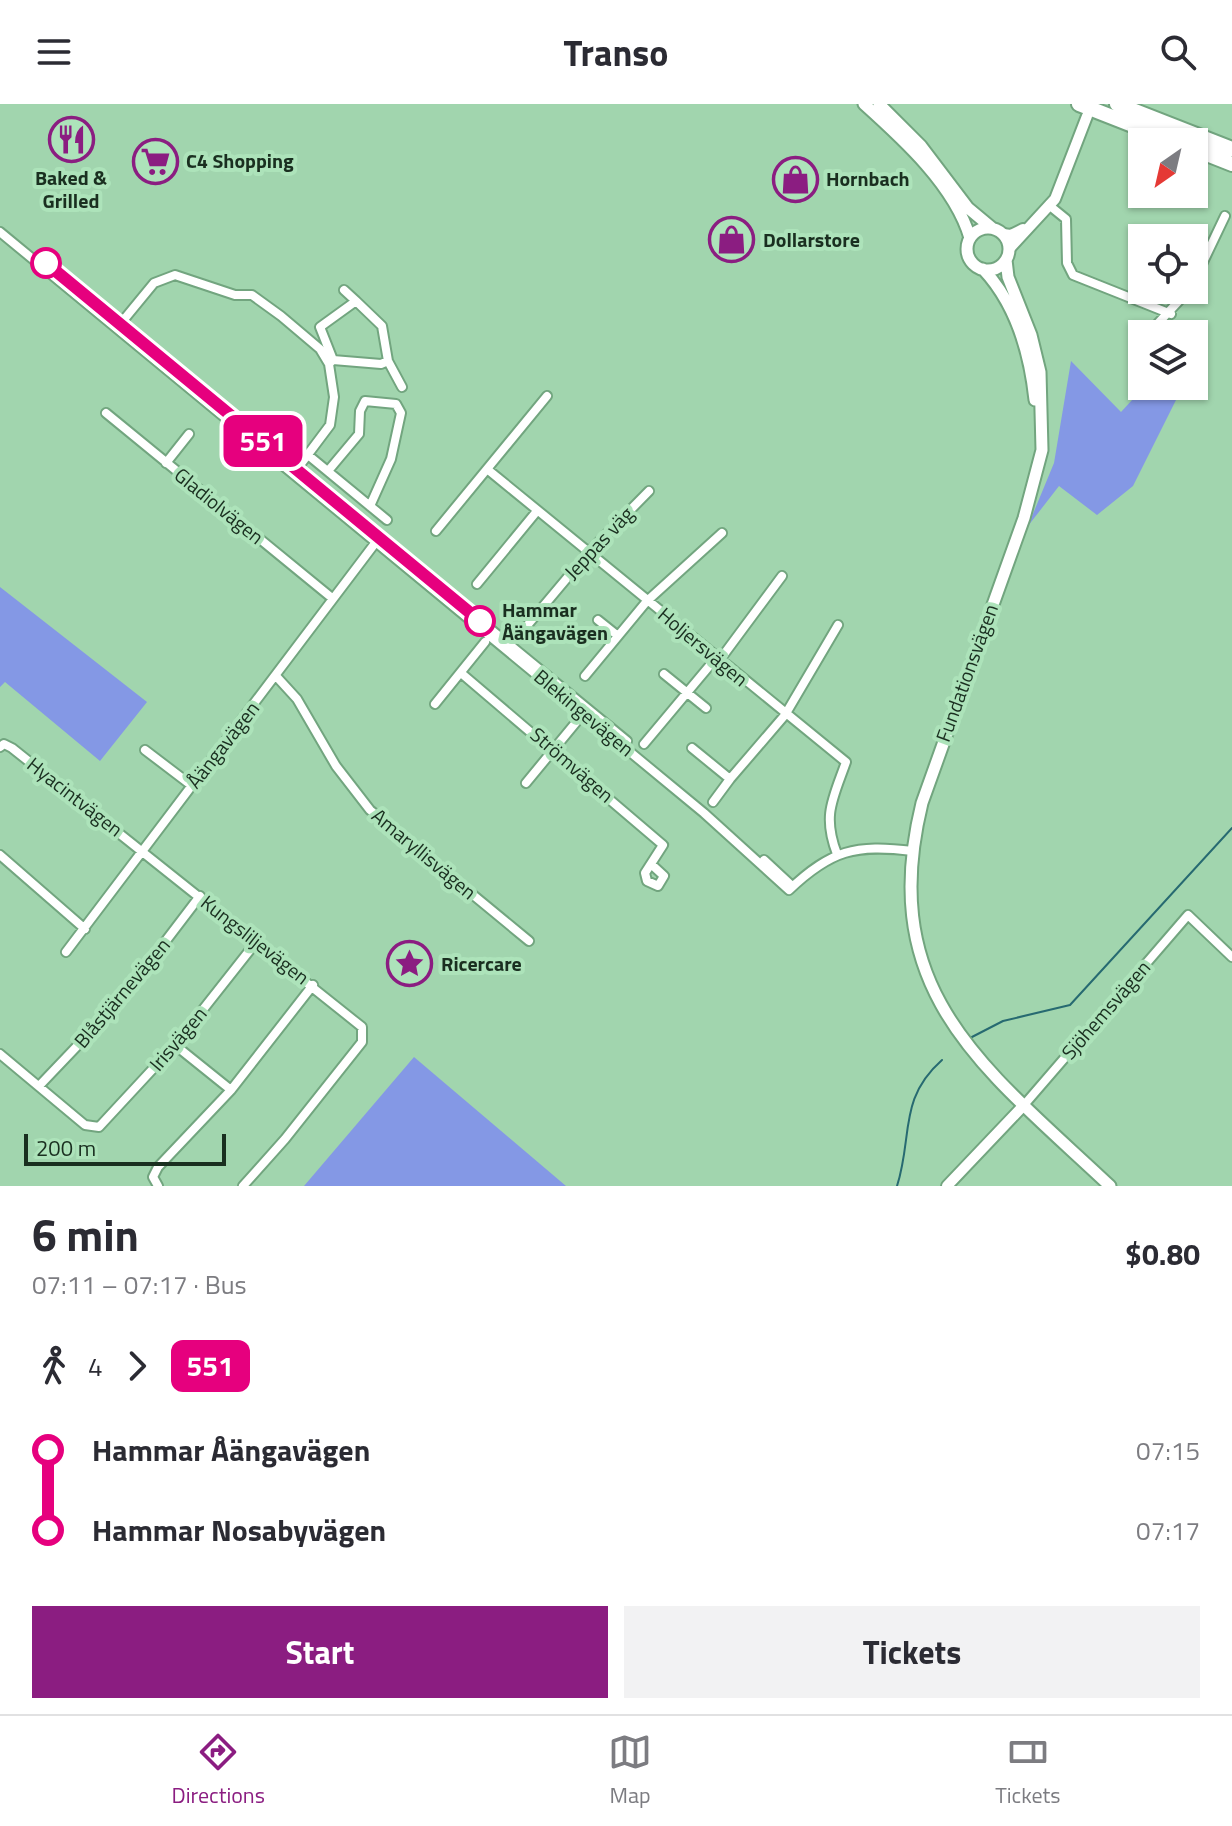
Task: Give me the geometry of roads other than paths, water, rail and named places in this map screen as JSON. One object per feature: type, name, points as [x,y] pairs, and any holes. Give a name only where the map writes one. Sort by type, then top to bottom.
[{"type":"highway","points":[[1117,104],[1232,149]]},
{"type":"highway","points":[[1083,110],[1135,128]]},
{"type":"highway","points":[[1208,155],[1232,164]]},
{"type":"main road","points":[[864,104],[931,174],[964,220],[970,238],[968,256],[983,269],[998,268],[1008,254],[997,231],[975,216],[921,146],[879,104]]},
{"type":"main road","points":[[970,238],[981,229],[997,231]]},
{"type":"main road","name":"Fundationsvägen","points":[[913,851],[927,787],[1031,497],[1042,450],[1042,391],[1031,335],[1008,277],[1008,254]]},
{"type":"main road","name":"Fundationsvägen","points":[[983,269],[997,284],[1012,311],[1033,381],[1037,426],[1031,497]]},
{"type":"main road","points":[[913,851],[914,928],[933,991],[961,1040],[1110,1186]]},
{"type":"street","points":[[1008,254],[1050,206],[1083,110]]},
{"type":"street","points":[[1050,206],[1066,219],[1067,263],[1077,279],[1171,314]]},
{"type":"street","points":[[1208,252],[1225,216]]},
{"type":"street","name":"Blekingevägen","points":[[0,225],[4,236],[119,326],[586,711],[791,888],[817,865],[837,854],[880,847],[913,851]]},
{"type":"street","points":[[997,231],[1011,235],[1032,225]]},
{"type":"street","points":[[119,326],[154,283],[175,275],[235,295],[252,295],[320,349],[331,362],[381,364],[388,361]]},
{"type":"street","points":[[344,290],[382,326],[388,361],[402,387]]},
{"type":"street","points":[[295,471],[333,419],[331,362],[320,327],[356,301]]},
{"type":"street","points":[[1164,320],[1178,304]]},
{"type":"street","points":[[436,531],[547,396]]},
{"type":"street","points":[[328,471],[359,434],[360,411],[365,401],[396,404],[401,413],[391,459],[370,506]]},
{"type":"street","name":"Gladiolvägen","points":[[106,413],[332,598]]},
{"type":"street","points":[[166,463],[189,434]]},
{"type":"street","points":[[308,455],[387,520]]},
{"type":"street","name":"Holjersvägen","points":[[487,469],[846,762],[828,813],[829,832],[837,854]]},
{"type":"street","name":"Jeppas väg","points":[[520,634],[588,553],[649,491]]},
{"type":"street","points":[[477,584],[537,511]]},
{"type":"street","points":[[585,676],[647,601],[722,533]]},
{"type":"street","name":"Åängavägen","points":[[66,952],[378,539]]},
{"type":"street","points":[[644,744],[718,659],[782,576]]},
{"type":"street","points":[[598,620],[618,636]]},
{"type":"street","points":[[713,802],[785,715],[838,625]]},
{"type":"street","points":[[435,704],[485,642]]},
{"type":"street","name":"Strömvägen","points":[[461,673],[554,749],[663,845],[651,864]]},
{"type":"street","points":[[664,674],[706,708]]},
{"type":"street","name":"Amaryllisvägen","points":[[276,676],[297,699],[336,766],[370,810],[529,941]]},
{"type":"street","points":[[526,783],[586,711]]},
{"type":"street","name":"Hyacintvägen","points":[[2,746],[144,851]]},
{"type":"street","points":[[692,748],[730,779]]},
{"type":"street","points":[[145,750],[191,785]]},
{"type":"street","name":"Kungsliljevägen","points":[[144,851],[313,985],[364,1031],[362,1042],[324,1091],[243,1186]]},
{"type":"street","points":[[2,860],[85,929]]},
{"type":"street","name":"Blåstjärnevägen","points":[[39,1086],[120,1001],[200,896]]},
{"type":"street","name":"Sjöhemsvägen","points":[[1024,1105],[1188,915],[1232,957]]},
{"type":"street","name":"Irisvägen","points":[[39,1086],[91,1128],[99,1127],[175,1045],[257,941]]},
{"type":"street","points":[[158,1186],[153,1177],[158,1167],[231,1090],[313,985]]},
{"type":"street","points":[[175,1045],[231,1090]]},
{"type":"street","points":[[0,1054],[39,1086]]},
{"type":"street","points":[[947,1186],[1024,1105]]},
{"type":"waterway","points":[[970,1038],[1003,1021],[1070,1005],[1232,828]]},
{"type":"waterway","points":[[897,1186],[913,1104],[928,1075],[942,1060]]},
{"type":"place","name":"Baked & Grilled","points":[[71,139]]},
{"type":"place","name":"C4 Shopping","points":[[155,161]]},
{"type":"place","name":"Hornbach","points":[[795,179]]},
{"type":"place","name":"Dollarstore","points":[[732,240]]},
{"type":"place","name":"Hammar Åängavägen","points":[[480,621]]},
{"type":"place","name":"Ricercare","points":[[410,964]]}]
